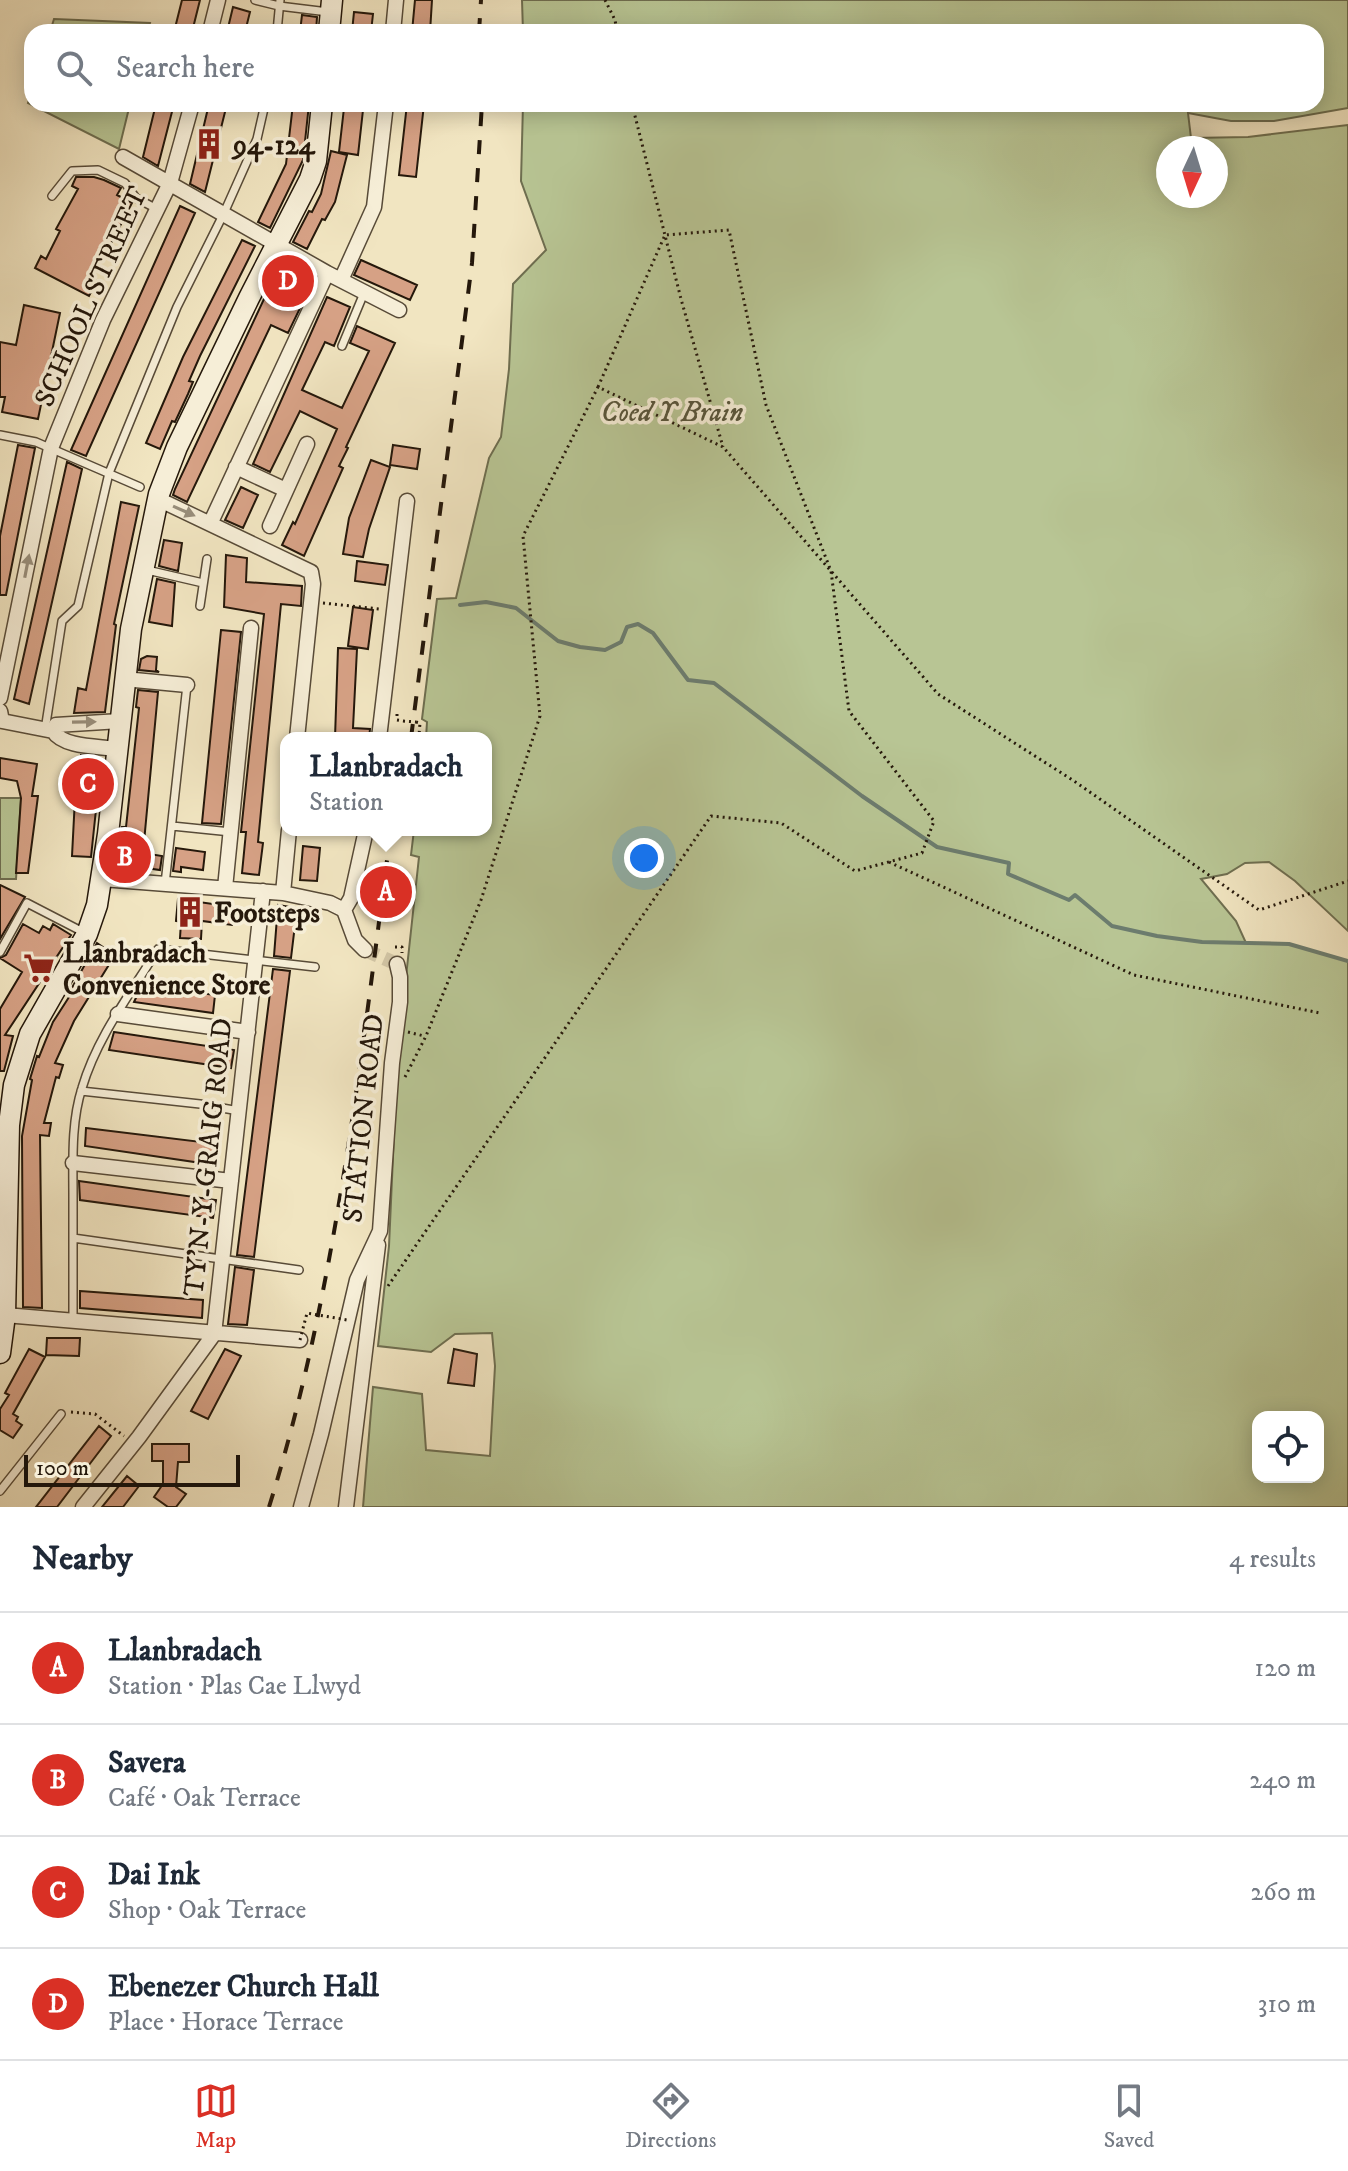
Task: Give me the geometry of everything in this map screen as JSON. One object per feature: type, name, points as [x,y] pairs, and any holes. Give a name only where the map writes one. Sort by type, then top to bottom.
[{"type":"street","points":[[212,24],[218,0]]},
{"type":"street","points":[[394,24],[396,0]]},
{"type":"street","name":"SCHOOL STREET","points":[[0,698],[51,448],[103,320],[170,183],[190,112]]},
{"type":"street","points":[[0,1353],[5,1315],[5,1124],[30,1034],[87,934],[102,879],[124,679],[142,569],[158,499],[177,447],[298,207],[316,161],[321,112]]},
{"type":"street","points":[[341,280],[374,207],[385,112]]},
{"type":"street","points":[[123,157],[327,273],[399,310]]},
{"type":"street","points":[[211,522],[327,273]]},
{"type":"street","points":[[270,526],[307,444]]},
{"type":"street","points":[[236,467],[286,490]]},
{"type":"street","points":[[158,499],[311,572],[313,584],[298,732]]},
{"type":"street","points":[[380,732],[407,501]]},
{"type":"street","points":[[225,888],[251,628]]},
{"type":"street","points":[[124,679],[187,685]]},
{"type":"street","points":[[1,718],[49,731],[68,742],[117,749]]},
{"type":"street","points":[[49,731],[56,725],[68,722],[120,721]]},
{"type":"street","points":[[283,893],[288,836]]},
{"type":"street","points":[[344,910],[351,898],[365,836]]},
{"type":"street","points":[[102,879],[283,893],[330,903],[344,910],[355,940],[365,950]]},
{"type":"street","name":"TY'N-Y-GRAIG ROAD","points":[[214,1334],[263,891]]},
{"type":"street","name":"STATION ROAD","points":[[301,1507],[357,1280],[380,1231],[392,1063],[400,1002],[397,964]]},
{"type":"street","points":[[118,1014],[248,1032]]},
{"type":"street","points":[[73,1163],[231,1181]]},
{"type":"street","points":[[346,1507],[380,1231]]},
{"type":"street","points":[[5,1315],[300,1340]]},
{"type":"street","points":[[83,1507],[214,1334]]},
{"type":"lane","points":[[255,0],[331,15]]},
{"type":"lane","points":[[278,24],[280,3]]},
{"type":"lane","points":[[49,731],[62,621],[78,606],[109,473],[177,307],[257,139],[263,112]]},
{"type":"lane","points":[[52,196],[72,171],[98,170],[125,183],[136,198],[157,209]]},
{"type":"lane","points":[[342,346],[364,293]]},
{"type":"lane","points":[[0,435],[36,442],[140,487]]},
{"type":"lane","points":[[200,606],[207,559]]},
{"type":"lane","points":[[142,569],[203,583]]},
{"type":"lane","points":[[165,884],[187,685]]},
{"type":"lane","points":[[172,826],[231,832]]},
{"type":"lane","points":[[0,952],[27,903],[87,934]]},
{"type":"lane","points":[[73,1322],[73,1163],[81,1091],[90,1065],[158,949],[315,967]]},
{"type":"lane","points":[[81,1091],[239,1111]]},
{"type":"lane","points":[[73,1238],[299,1270]]},
{"type":"lane","points":[[0,1491],[61,1414]]},
{"type":"path","points":[[605,0],[616,24]]},
{"type":"path","points":[[634,112],[723,447]]},
{"type":"path","points":[[388,1286],[711,816],[781,823],[855,871],[922,853],[934,821],[849,711],[831,571],[766,405],[729,230],[665,235]]},
{"type":"path","points":[[401,1085],[426,1036],[481,900],[540,716],[523,536],[598,387],[665,235]]},
{"type":"path","points":[[598,387],[723,447],[938,694],[1074,781],[1259,910],[1348,881]]},
{"type":"path","points":[[330,604],[393,610]]},
{"type":"path","points":[[398,710],[397,720],[420,723],[419,732]]},
{"type":"path","points":[[889,862],[1134,975],[1320,1013]]},
{"type":"path","points":[[300,1340],[307,1313],[347,1320]]},
{"type":"path","points":[[61,1414],[64,1411],[95,1414],[134,1443]]},
{"type":"green space","name":"Coed Y Brain","points":[[522,0],[1348,0],[1348,108],[1274,121],[1231,121],[1188,113],[1191,136],[1156,136],[1156,208],[1228,208],[1228,137],[1348,125],[1348,931],[1295,881],[1269,862],[1245,863],[1227,874],[1201,879],[1236,921],[1246,943],[1289,944],[1348,961],[1348,1507],[363,1507],[373,1387],[422,1394],[426,1450],[490,1456],[495,1366],[492,1333],[455,1334],[431,1352],[378,1346],[389,1246],[405,986],[419,857],[411,855],[413,836],[492,836],[492,732],[426,732],[427,722],[422,719],[437,599],[456,598],[489,458],[501,437],[509,369],[513,284],[546,250],[521,181],[523,112],[1324,112],[1324,24],[523,24]]},
{"type":"green space","points":[[54,19],[150,23],[150,24],[52,24]]},
{"type":"green space","points":[[46,112],[128,112],[119,149]]},
{"type":"green space","points":[[0,798],[21,798],[16,879],[0,879]]},
{"type":"building","points":[[182,0],[200,0],[194,24],[176,24]]},
{"type":"building","points":[[415,0],[432,0],[430,24],[413,24]]},
{"type":"building","points":[[233,7],[250,12],[247,24],[229,24]]},
{"type":"building","points":[[354,12],[373,14],[372,24],[353,24]]},
{"type":"building","points":[[302,15],[317,17],[317,24],[301,24]]},
{"type":"building","points":[[154,112],[172,112],[158,166],[143,157]]},
{"type":"building","name":"94-124","points":[[207,112],[225,112],[205,192],[190,184]]},
{"type":"building","points":[[292,112],[308,112],[303,160],[270,228],[258,222],[286,164]]},
{"type":"building","points":[[344,112],[363,112],[358,155],[339,152]]},
{"type":"building","points":[[406,112],[423,112],[416,177],[399,175]]},
{"type":"building","points":[[331,151],[347,155],[335,202],[325,220],[322,219],[307,249],[293,242],[321,194]]},
{"type":"building","points":[[76,177],[104,180],[121,188],[117,195],[132,203],[105,255],[102,253],[89,277],[97,281],[89,296],[35,268],[41,256],[46,259],[60,231],[56,229],[78,189],[72,186]]},
{"type":"building","points":[[180,206],[195,213],[86,456],[71,450]]},
{"type":"building","points":[[242,240],[255,246],[200,356],[189,381],[193,382],[175,422],[172,421],[160,449],[146,443],[183,357]]},
{"type":"building","points":[[361,260],[417,285],[410,300],[354,275]]},
{"type":"building","points":[[279,267],[304,280],[295,298],[303,302],[288,333],[271,325],[187,502],[173,495],[175,489]]},
{"type":"building","points":[[327,297],[350,307],[334,346],[325,342],[302,390],[342,408],[369,351],[350,343],[357,326],[395,343],[346,447],[339,466],[343,468],[304,556],[282,545],[293,522],[295,524],[337,429],[300,411],[270,472],[253,464]]},
{"type":"building","points":[[24,305],[60,313],[38,419],[2,412],[5,397],[0,397],[0,342],[16,345]]},
{"type":"building","points":[[18,445],[35,448],[6,595],[0,595],[0,536]]},
{"type":"building","points":[[393,445],[420,449],[417,469],[390,465]]},
{"type":"building","points":[[371,460],[390,467],[363,557],[343,554],[349,518]]},
{"type":"building","points":[[67,462],[82,469],[29,704],[14,699]]},
{"type":"building","points":[[241,487],[258,495],[243,528],[225,520]]},
{"type":"building","points":[[121,502],[139,506],[114,624],[105,712],[74,713],[78,688],[86,690]]},
{"type":"building","points":[[164,540],[182,543],[178,571],[159,566]]},
{"type":"building","points":[[226,555],[247,558],[246,582],[302,586],[301,606],[281,604],[258,842],[263,843],[259,875],[242,873],[246,832],[241,832],[264,614],[224,607]]},
{"type":"building","points":[[357,561],[388,565],[385,585],[355,581]]},
{"type":"building","points":[[157,579],[175,583],[172,626],[149,622]]},
{"type":"building","points":[[353,607],[373,610],[368,649],[348,646]]},
{"type":"building","points":[[221,630],[241,632],[221,824],[202,823]]},
{"type":"building","points":[[338,648],[357,649],[353,728],[370,729],[370,732],[335,732]]},
{"type":"building","points":[[157,657],[156,670],[159,672],[139,670],[141,659]]},
{"type":"building","points":[[138,690],[158,692],[143,853],[162,856],[160,870],[118,864],[122,827],[126,827],[139,708],[136,707]]},
{"type":"building","points":[[81,755],[98,757],[95,780],[99,781],[91,857],[72,856]]},
{"type":"building","points":[[0,758],[37,764],[32,796],[38,796],[28,873],[16,873],[21,798],[17,781],[0,778]]},
{"type":"building","points":[[303,846],[320,848],[317,881],[300,880]]},
{"type":"building","points":[[176,848],[205,852],[203,870],[181,867],[181,872],[173,871]]},
{"type":"building","points":[[0,885],[25,897],[0,939]]},
{"type":"building","name":"Footsteps","points":[[178,899],[227,906],[226,910],[234,911],[232,925],[202,921],[201,939],[180,938],[181,922],[176,921]]},
{"type":"building","points":[[278,905],[297,908],[291,958],[274,956]]},
{"type":"building","points":[[23,924],[39,933],[43,926],[50,930],[53,924],[71,935],[5,1035],[13,1036],[4,1071],[0,1071],[0,1009],[22,972],[0,958],[6,955]]},
{"type":"building","points":[[97,943],[115,955],[74,1021],[55,1063],[63,1065],[59,1078],[56,1077],[44,1123],[51,1123],[49,1136],[40,1135],[42,1308],[23,1307],[22,1136],[30,1079],[53,1022]]},
{"type":"building","points":[[273,969],[290,971],[254,1257],[237,1255]]},
{"type":"building","points":[[142,985],[215,995],[213,1013],[134,1002]]},
{"type":"building","points":[[114,1032],[234,1050],[231,1068],[109,1050]]},
{"type":"building","points":[[86,1128],[218,1144],[215,1165],[85,1146]]},
{"type":"building","points":[[79,1181],[216,1200],[213,1218],[80,1200]]},
{"type":"building","points":[[235,1267],[254,1270],[247,1325],[228,1324]]},
{"type":"building","points":[[80,1291],[203,1300],[202,1318],[80,1308]]},
{"type":"building","points":[[47,1338],[80,1338],[79,1356],[46,1355]]},
{"type":"building","points":[[29,1349],[45,1357],[13,1414],[22,1425],[13,1438],[0,1430],[0,1409],[9,1395],[5,1393]]},
{"type":"building","points":[[225,1349],[241,1356],[208,1419],[191,1411]]},
{"type":"building","points":[[454,1349],[477,1354],[474,1386],[448,1383]]},
{"type":"building","points":[[99,1426],[111,1436],[57,1507],[36,1507]]},
{"type":"building","points":[[152,1444],[189,1444],[189,1462],[178,1462],[176,1487],[186,1494],[176,1507],[168,1507],[154,1497],[163,1484],[163,1461],[152,1461]]},
{"type":"building","points":[[127,1476],[139,1486],[123,1507],[102,1507]]},
{"type":"waterway","points":[[460,605],[486,602],[516,608],[558,641],[605,650],[621,642],[627,627],[638,624],[653,633],[688,680],[714,683],[862,796],[937,847],[1009,863],[1008,874],[1069,900],[1075,895],[1112,926],[1202,942],[1289,944],[1348,961]]},
{"type":"tunnel","points":[[365,950],[397,964]]},
{"type":"railway","points":[[480,24],[481,0]]},
{"type":"railway","points":[[412,732],[472,263],[481,112]]},
{"type":"railway","points":[[269,1507],[293,1425],[330,1256],[357,1086],[390,836]]},
{"type":"place","name":"94-124","points":[[209,144]]},
{"type":"place","name":"Ebenezer Church Hall","points":[[288,281]]},
{"type":"place","name":"Dai Ink","points":[[88,784]]},
{"type":"place","name":"Savera","points":[[125,857]]},
{"type":"place","name":"Llanbradach","points":[[386,892]]},
{"type":"place","name":"Footsteps","points":[[190,912]]},
{"type":"place","name":"Llanbradach Convenience Store","points":[[39,968]]}]
